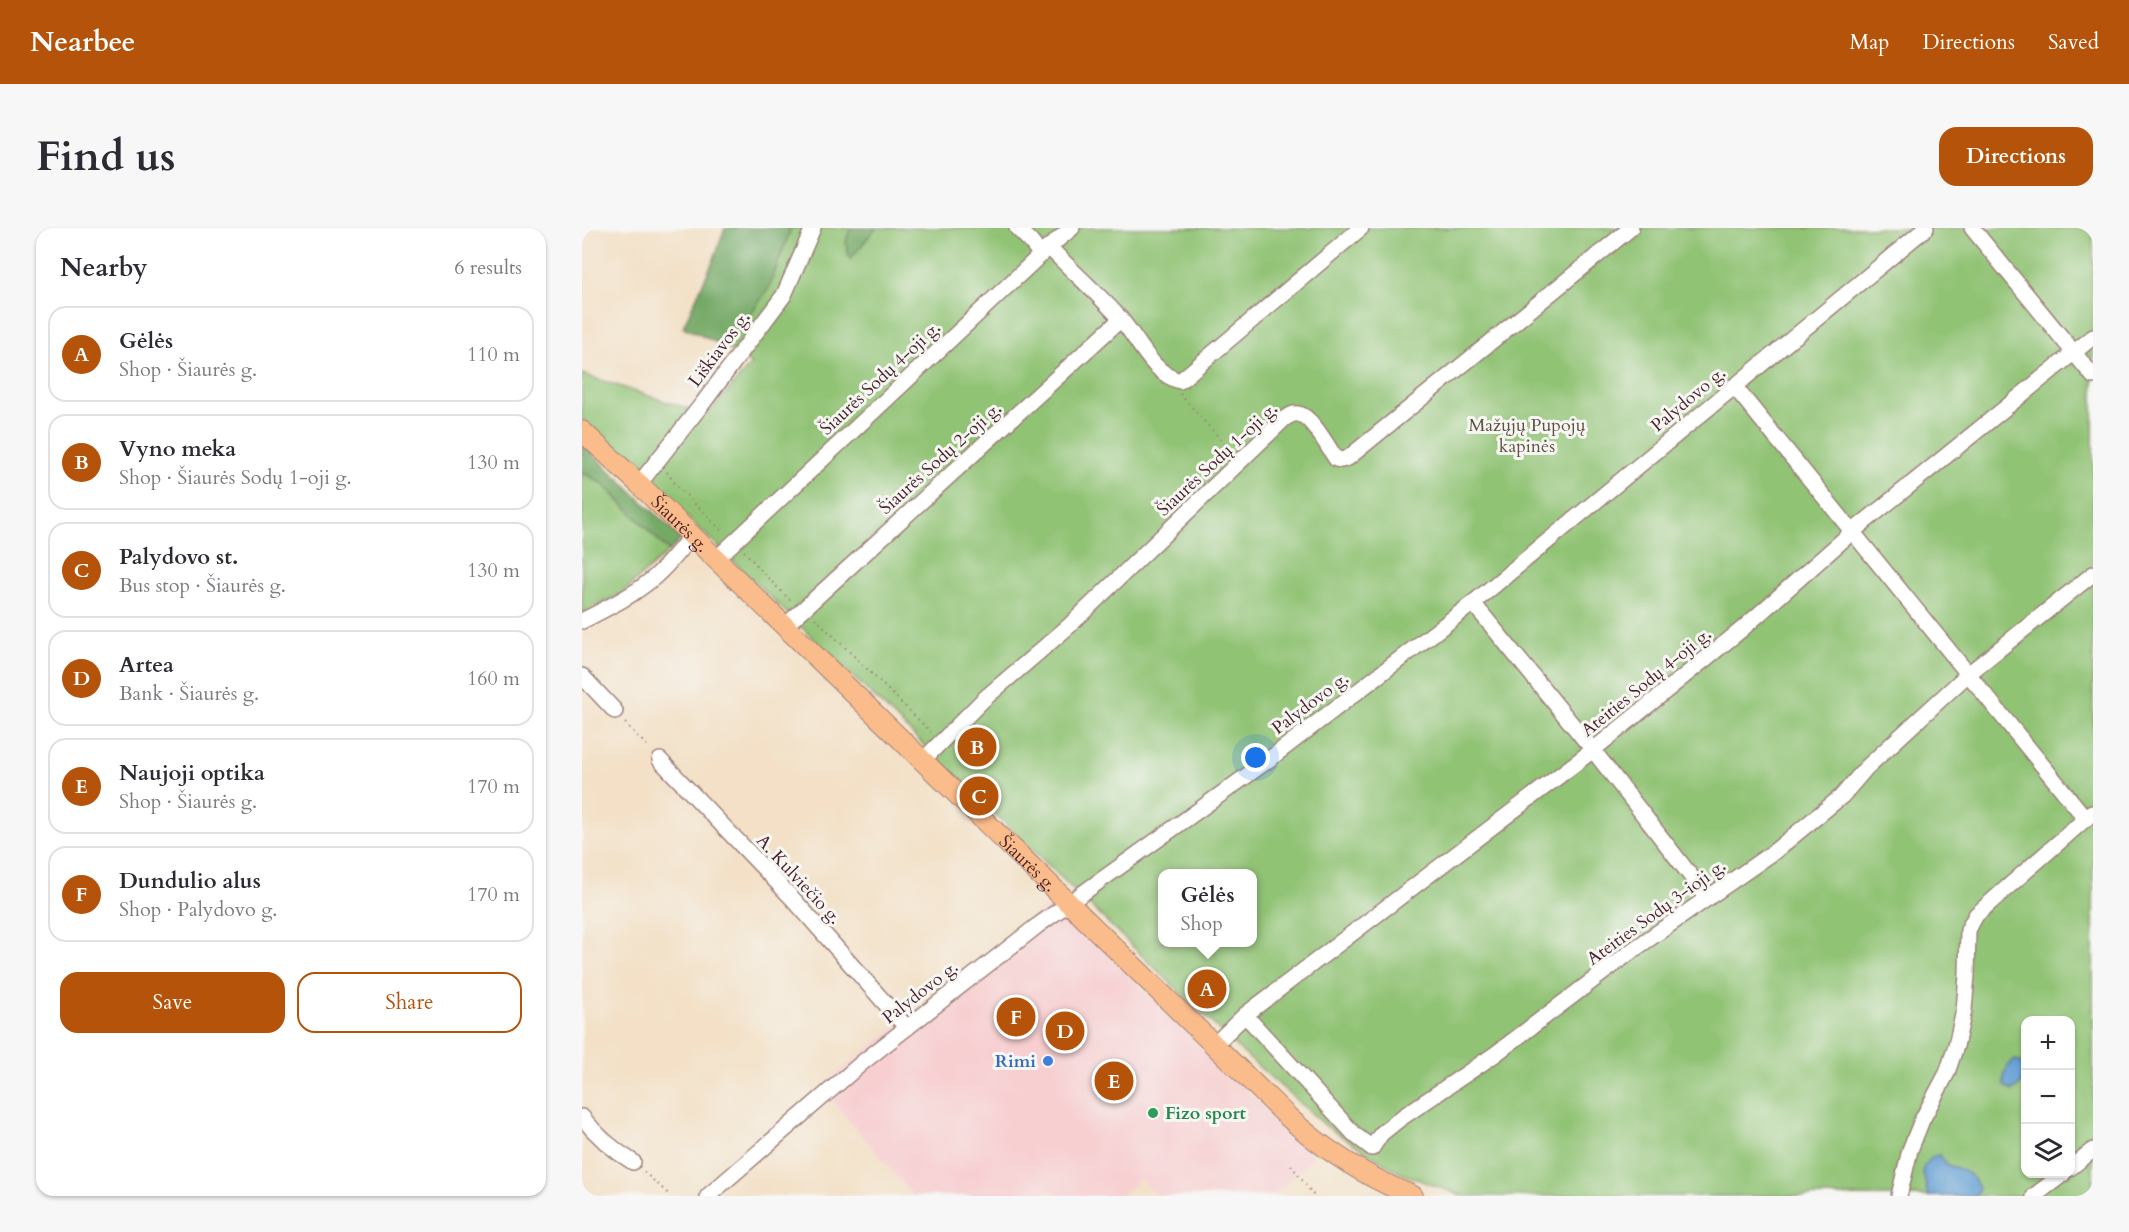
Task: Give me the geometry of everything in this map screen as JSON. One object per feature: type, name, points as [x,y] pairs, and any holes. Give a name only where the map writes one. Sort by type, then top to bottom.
[{"type":"main road","name":"Šiaurės g.","points":[[582,431],[639,483],[1301,1128],[1333,1154],[1361,1171],[1413,1196]]},
{"type":"street","name":"Liškiavos g.","points":[[639,483],[703,403],[784,295],[813,228]]},
{"type":"street","points":[[1017,228],[1121,319],[1157,367],[1173,379],[1180,381],[1361,228]]},
{"type":"street","name":"Šiaurės Sodų 4-oji g.","points":[[716,558],[1072,228]]},
{"type":"street","name":"Šiaurės Sodų 1-oji g.","points":[[923,760],[984,699],[1069,627],[1284,419],[1296,413],[1309,420],[1336,459],[1348,458],[1631,228]]},
{"type":"street","name":"Palydovo g.","points":[[708,1196],[906,1027],[1068,903],[1263,764],[1473,603],[1926,228]]},
{"type":"street","points":[[1972,228],[2093,376]]},
{"type":"street","name":"Šiaurės Sodų 2-oji g.","points":[[785,626],[1121,319]]},
{"type":"street","name":"Ateities Sodų 4-oji g.","points":[[1214,1045],[1245,1015],[1593,750],[1741,630],[1852,532],[2093,336]]},
{"type":"street","points":[[1734,386],[1967,675],[2089,816],[1976,915],[1971,923],[1968,930],[1964,1010],[1956,1046],[1947,1073],[1922,1120],[1910,1150],[1899,1196]]},
{"type":"street","points":[[582,621],[612,606],[646,583],[661,571],[692,535]]},
{"type":"street","name":"Ateities Sodų 3-ioji g.","points":[[1361,1171],[1381,1134],[1390,1126],[1494,1055],[1633,950],[1775,850],[1842,796],[1866,768],[1967,675],[2093,574]]},
{"type":"street","points":[[1473,603],[1593,750],[1708,898]]},
{"type":"street","points":[[582,676],[615,711]]},
{"type":"street","name":"A. Kulviečio g.","points":[[660,760],[794,900],[906,1027]]},
{"type":"street","points":[[1245,1015],[1355,1135],[1372,1148]]},
{"type":"street","points":[[582,1117],[596,1134],[633,1162]]},
{"type":"street","points":[[2075,1164],[2093,1150]]},
{"type":"street","points":[[2034,1196],[2057,1178]]},
{"type":"path","points":[[1180,381],[1174,388],[1233,453],[1234,467]]},
{"type":"path","points":[[615,711],[660,760]]},
{"type":"path","points":[[633,1162],[671,1196]]},
{"type":"path","points":[[1291,1165],[1314,1196]]},
{"type":"shaded area","points":[[1053,901],[1314,1157],[1273,1196],[1157,1196],[1140,1179],[1120,1196],[1057,1196],[1049,1189],[1039,1196],[913,1196],[821,1087]]},
{"type":"green space","points":[[725,228],[791,228],[769,288],[726,347],[683,327],[714,259]]},
{"type":"green space","name":"Mažųjų Pupojų kapinės","points":[[791,228],[851,228],[846,243],[850,258],[876,228],[2093,228],[2093,1196],[1463,1196],[1400,1173],[1327,1127],[1241,1051],[649,480],[582,419],[582,374],[707,415],[751,364],[726,347],[769,288]]},
{"type":"green space","points":[[851,228],[876,228],[850,259],[846,243]]},
{"type":"green space","points":[[582,444],[682,539],[669,551],[603,484],[582,472]]},
{"type":"green space","points":[[582,472],[603,484],[669,551],[621,594],[582,613]]},
{"type":"water","points":[[2016,1060],[2021,1062],[2021,1083],[2012,1091],[2004,1085],[2004,1077],[2006,1070]]},
{"type":"water","points":[[1939,1155],[1949,1166],[1962,1170],[1974,1180],[1979,1188],[1976,1196],[1928,1196],[1923,1173],[1924,1165],[1934,1156]]},
{"type":"place","name":"Vyno meka","points":[[977,747]]},
{"type":"place","name":"Palydovo st.","points":[[979,796]]},
{"type":"place","name":"Gėlės","points":[[1207,989]]},
{"type":"place","name":"Dundulio alus","points":[[1016,1017]]},
{"type":"place","name":"Artea","points":[[1065,1031]]},
{"type":"place","name":"Rimi","points":[[1048,1061]]},
{"type":"place","name":"Naujoji optika","points":[[1114,1081]]},
{"type":"place","name":"Fizo sport","points":[[1153,1113]]}]
